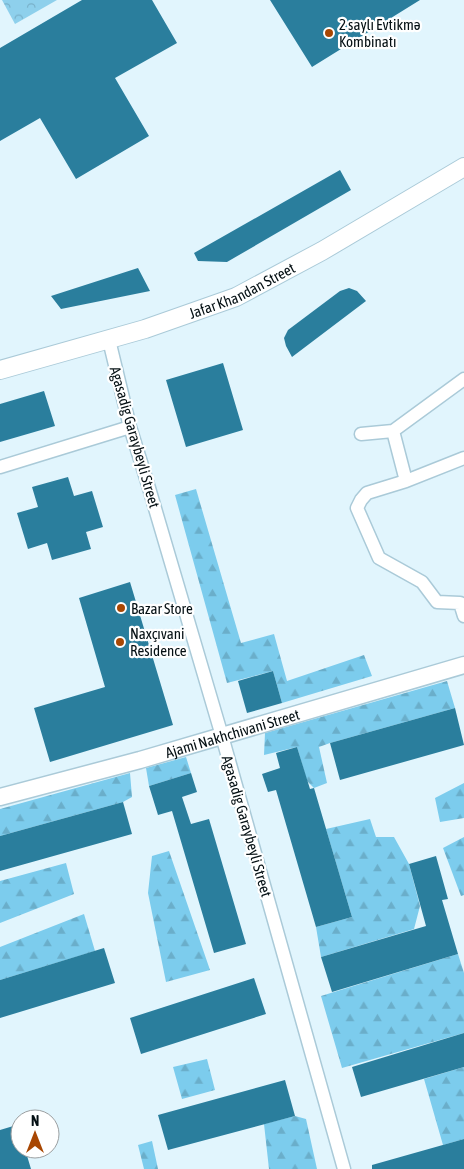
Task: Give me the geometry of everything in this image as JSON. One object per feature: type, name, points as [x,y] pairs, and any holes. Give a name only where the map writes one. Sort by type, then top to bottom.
[{"type":"main road","name":"Jafar Khandan Street","points":[[0,370],[145,329],[236,297],[322,251],[464,168]]},
{"type":"street","name":"Agasadig Garaybeyli Street","points":[[109,340],[130,427],[222,736],[344,1169]]},
{"type":"street","points":[[362,434],[393,431],[464,379]]},
{"type":"street","points":[[0,467],[130,427]]},
{"type":"street","points":[[393,431],[406,480]]},
{"type":"street","points":[[464,458],[367,494],[357,508],[379,558],[422,582],[437,602],[462,602],[464,616]]},
{"type":"street","name":"Ajami Nakhchivani Street","points":[[0,797],[222,736],[464,665]]},
{"type":"green space","points":[[2,0],[57,0],[15,24]]},
{"type":"green space","points":[[196,489],[241,643],[274,634],[287,681],[364,655],[372,676],[282,703],[273,671],[227,683],[175,495]]},
{"type":"green space","points":[[447,681],[455,708],[319,747],[327,783],[314,788],[307,781],[297,747],[264,755],[265,733]]},
{"type":"green space","points":[[186,757],[191,773],[149,786],[146,768]]},
{"type":"green space","points":[[130,773],[132,797],[123,802],[0,836],[0,809]]},
{"type":"green space","points":[[464,783],[464,818],[440,822],[435,798]]},
{"type":"green space","points":[[370,819],[376,837],[394,837],[409,864],[420,906],[414,929],[321,957],[316,927],[352,917],[326,829]]},
{"type":"green space","points":[[464,837],[464,895],[461,896],[443,848]]},
{"type":"green space","points":[[169,851],[210,970],[166,982],[148,893],[152,856]]},
{"type":"green space","points":[[66,863],[74,894],[0,923],[0,881]]},
{"type":"green space","points":[[84,914],[95,951],[0,980],[0,947]]},
{"type":"green space","points":[[458,954],[464,973],[464,1033],[342,1068],[321,996]]},
{"type":"green space","points":[[207,1059],[215,1090],[182,1099],[173,1067]]},
{"type":"green space","points":[[464,1067],[464,1139],[443,1145],[424,1079]]},
{"type":"green space","points":[[295,1116],[306,1119],[317,1169],[269,1169],[264,1124]]},
{"type":"green space","points":[[152,1141],[158,1169],[144,1169],[138,1145]]},
{"type":"building","points":[[82,0],[152,0],[177,43],[115,78],[149,136],[76,179],[40,118],[0,141],[0,48]]},
{"type":"building","name":"2 saylı Evtikmə Kombinatı","points":[[270,0],[420,0],[312,67]]},
{"type":"building","points":[[340,170],[351,190],[227,262],[198,261],[194,253]]},
{"type":"building","points":[[138,268],[150,291],[61,309],[51,296]]},
{"type":"building","points":[[349,288],[357,291],[366,301],[292,357],[284,338],[288,330],[340,291]]},
{"type":"building","points":[[223,363],[243,430],[186,447],[166,380]]},
{"type":"building","points":[[44,391],[55,426],[0,442],[0,404]]},
{"type":"building","points":[[68,477],[74,496],[92,491],[103,527],[86,532],[91,549],[52,560],[47,543],[28,549],[17,513],[38,507],[32,487]]},
{"type":"building","name":"Naxçıvani Residence","points":[[130,582],[173,725],[50,762],[34,708],[105,687],[79,598]]},
{"type":"building","points":[[273,671],[282,703],[247,713],[238,681]]},
{"type":"building","points":[[455,708],[464,745],[340,780],[330,743]]},
{"type":"building","points":[[297,747],[310,789],[314,788],[352,917],[316,927],[276,790],[268,792],[262,774],[280,768],[276,753]]},
{"type":"building","points":[[191,773],[197,792],[182,797],[191,824],[209,819],[246,944],[214,953],[172,811],[158,815],[149,786]]},
{"type":"building","points":[[123,802],[132,834],[0,871],[0,836]]},
{"type":"building","points":[[436,856],[448,899],[442,900],[458,954],[332,992],[321,957],[426,926],[409,864]]},
{"type":"building","points":[[104,948],[115,983],[0,1018],[0,980]]},
{"type":"building","points":[[254,978],[266,1014],[141,1054],[130,1018]]},
{"type":"building","points":[[464,1033],[464,1067],[361,1097],[352,1067]]},
{"type":"building","points":[[285,1080],[295,1116],[168,1150],[158,1115]]},
{"type":"building","points":[[10,1127],[10,1159],[28,1159],[31,1169],[0,1169],[0,1130]]},
{"type":"building","points":[[464,1139],[464,1169],[372,1169],[372,1165]]},
{"type":"place","name":"2 saylı Evtikmə Kombinatı","points":[[329,33]]},
{"type":"place","name":"Bazar Store","points":[[121,608]]},
{"type":"place","name":"Naxçıvani Residence","points":[[120,642]]}]
